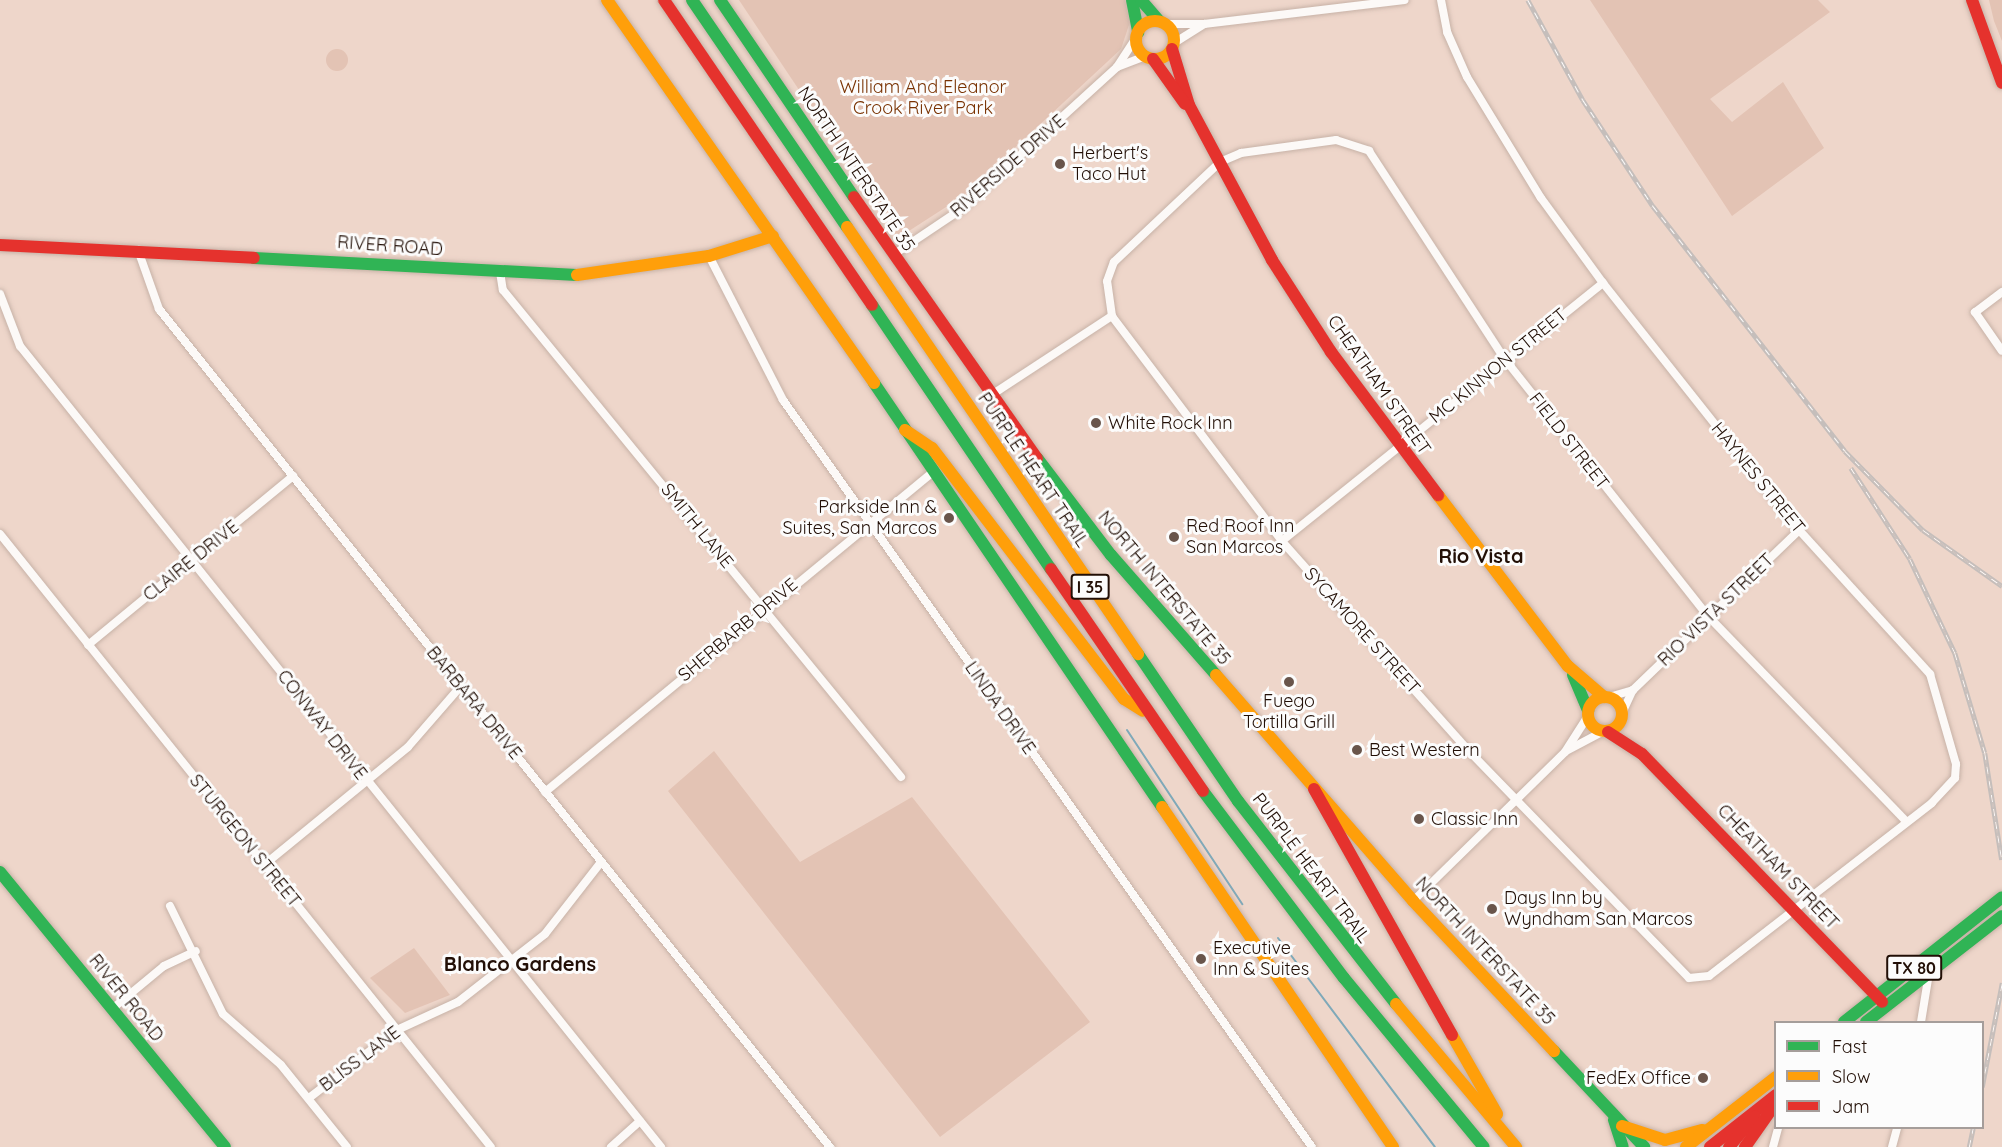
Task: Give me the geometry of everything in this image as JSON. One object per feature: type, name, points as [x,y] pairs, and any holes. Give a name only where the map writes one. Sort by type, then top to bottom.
[{"type":"main road","points":[[607,0],[773,236],[1393,1147]]},
{"type":"main road","name":"I 35","points":[[664,0],[1150,716],[1337,970],[1484,1147]]},
{"type":"main road","name":"NORTH INTERSTATE 35","points":[[720,0],[990,396],[1111,555],[1413,901],[1612,1116],[1644,1147]]},
{"type":"main road","points":[[1132,0],[1137,35],[1162,23],[1141,0]]},
{"type":"main road","points":[[1972,0],[2002,83]]},
{"type":"main road","name":"PURPLE HEART TRAIL","points":[[694,2],[1238,801],[1356,957],[1516,1147]]},
{"type":"main road","name":"CHEATHAM STREET","points":[[1162,23],[1173,46],[1189,105]]},
{"type":"main road","name":"CHEATHAM STREET","points":[[1137,35],[1149,58],[1189,105],[1272,260],[1400,446],[1568,666],[1607,697],[1623,714],[1642,754]]},
{"type":"main road","points":[[1149,58],[1173,46]]},
{"type":"main road","name":"RIVER ROAD","points":[[0,245],[138,249],[584,276],[709,256],[773,236]]},
{"type":"main road","points":[[905,430],[932,448],[1124,699],[1150,716]]},
{"type":"main road","name":"CHEATHAM STREET","points":[[1568,666],[1588,713],[1605,732],[1642,754],[1886,1007]]},
{"type":"main road","points":[[1588,713],[1607,697]]},
{"type":"main road","points":[[1605,732],[1623,714]]},
{"type":"main road","points":[[1314,789],[1516,1147]]},
{"type":"main road","name":"RIVER ROAD","points":[[0,872],[225,1147]]},
{"type":"main road","name":"TX 80","points":[[1846,1021],[2002,897]]},
{"type":"main road","name":"TX 80","points":[[1868,1021],[2002,916]]},
{"type":"main road","points":[[1686,1147],[1774,1079]]},
{"type":"main road","points":[[1729,1147],[1774,1090]]},
{"type":"main road","points":[[1710,1147],[1774,1097]]},
{"type":"main road","points":[[1745,1147],[1774,1106]]},
{"type":"main road","points":[[1612,1116],[1623,1147]]},
{"type":"main road","points":[[1622,1126],[1665,1140],[1713,1126]]},
{"type":"street","points":[[1162,23],[1204,24],[1405,0]]},
{"type":"street","name":"HAYNES STREET","points":[[1441,0],[1447,32],[1467,77],[1541,198],[1603,283],[1799,530],[1930,674],[1955,778],[1932,803],[1905,820],[1793,909]]},
{"type":"street","points":[[1173,46],[1204,24]]},
{"type":"street","name":"RIVERSIDE DRIVE","points":[[893,255],[960,210],[1117,67],[1137,35]]},
{"type":"street","name":"RIVERSIDE DRIVE","points":[[1117,67],[1149,58]]},
{"type":"street","name":"FIELD STREET","points":[[1220,162],[1241,153],[1336,140],[1369,152],[1503,358],[1708,616],[1905,820]]},
{"type":"street","name":"SYCAMORE STREET","points":[[1220,162],[1114,262],[1107,281],[1112,316],[1282,541],[1467,749],[1518,797],[1689,978],[1709,976],[1793,909]]},
{"type":"street","name":"BARBARA DRIVE","points":[[138,249],[159,309],[830,1147]]},
{"type":"street","name":"LINDA DRIVE","points":[[709,256],[783,400],[1312,1147]]},
{"type":"street","name":"SMITH LANE","points":[[500,272],[503,290],[901,777]]},
{"type":"street","name":"MC KINNON STREET","points":[[1282,541],[1400,446],[1503,358],[1603,283]]},
{"type":"street","points":[[2002,292],[1975,312],[2002,351]]},
{"type":"street","name":"CONWAY DRIVE","points":[[0,294],[20,346],[661,1147]]},
{"type":"street","points":[[990,396],[1112,316]]},
{"type":"street","name":"SHERBARB DRIVE","points":[[545,792],[868,521],[933,472]]},
{"type":"street","name":"CLAIRE DRIVE","points":[[88,645],[293,477]]},
{"type":"street","name":"RIO VISTA STREET","points":[[1623,714],[1633,690],[1799,530]]},
{"type":"street","name":"STURGEON STREET","points":[[0,534],[491,1147]]},
{"type":"street","points":[[264,865],[367,781],[429,726],[460,687]]},
{"type":"street","name":"RIO VISTA STREET","points":[[1607,697],[1633,690]]},
{"type":"street","points":[[1413,901],[1565,752],[1588,713]]},
{"type":"street","points":[[1565,752],[1605,732]]},
{"type":"street","name":"BLISS LANE","points":[[309,1098],[397,1030],[458,1002],[561,920],[601,862]]},
{"type":"street","points":[[170,906],[196,951],[223,1014],[309,1098],[347,1147]]},
{"type":"street","points":[[112,1009],[164,966],[196,951]]},
{"type":"street","points":[[1921,1021],[1929,973]]},
{"type":"street","points":[[611,1147],[640,1121]]},
{"type":"street","points":[[1773,1147],[1778,1129]]},
{"type":"street","points":[[1892,1147],[1897,1129]]},
{"type":"green space","name":"William And Eleanor Crook River Park","points":[[739,0],[1125,0],[1130,22],[1121,49],[963,196],[898,238]]},
{"type":"green space","points":[[1590,0],[1818,0],[1830,12],[1710,99],[1732,122],[1783,82],[1824,148],[1732,216]]},
{"type":"green space","points":[[1989,0],[2002,0],[2002,41],[1994,21]]},
{"type":"green space","points":[[337,49],[347,56],[348,60],[341,70],[337,71],[327,64],[326,60],[333,50]]},
{"type":"green space","points":[[714,751],[800,862],[912,797],[1090,1022],[940,1137],[668,791]]},
{"type":"green space","points":[[414,948],[450,995],[405,1013],[370,978]]},
{"type":"waterway","points":[[1127,730],[1242,904]]},
{"type":"waterway","points":[[1278,938],[1435,1147]]},
{"type":"railway","points":[[1528,0],[1583,100],[1653,206],[1845,451],[1923,530],[2002,586]]},
{"type":"railway","points":[[1851,468],[1910,559],[1955,653],[1985,753],[2002,860]]},
{"type":"railway","points":[[1984,1077],[2002,983]]},
{"type":"railway","points":[[1969,1147],[1973,1129]]},
{"type":"traffic: fast","points":[[692,0],[847,227]]},
{"type":"traffic: fast","points":[[720,0],[854,197]]},
{"type":"traffic: fast","points":[[1132,0],[1138,32]]},
{"type":"traffic: fast","points":[[1141,0],[1159,21]]},
{"type":"traffic: fast","points":[[254,258],[577,275]]},
{"type":"traffic: fast","points":[[872,305],[1051,569]]},
{"type":"traffic: fast","points":[[874,383],[1162,807]]},
{"type":"traffic: fast","points":[[1037,458],[1111,555],[1216,675]]},
{"type":"traffic: fast","points":[[1138,654],[1238,801],[1396,1004]]},
{"type":"traffic: fast","points":[[1573,675],[1588,711]]},
{"type":"traffic: fast","points":[[1203,791],[1344,978],[1484,1147]]},
{"type":"traffic: fast","points":[[0,872],[225,1147]]},
{"type":"traffic: fast","points":[[1845,1021],[2002,897]]},
{"type":"traffic: fast","points":[[1867,1021],[2002,916]]},
{"type":"traffic: fast","points":[[1554,1051],[1644,1147]]},
{"type":"traffic: fast","points":[[1614,1120],[1623,1147]]},
{"type":"traffic: slow","points":[[607,0],[874,383]]},
{"type":"traffic: slow","points":[[1155,21],[1168,27],[1174,40],[1168,53],[1155,59],[1142,53],[1136,40],[1142,27],[1155,21]]},
{"type":"traffic: slow","points":[[847,227],[1138,654]]},
{"type":"traffic: slow","points":[[577,275],[709,256],[773,236]]},
{"type":"traffic: slow","points":[[905,430],[932,448],[1124,699],[1143,711]]},
{"type":"traffic: slow","points":[[1438,495],[1568,666],[1604,697]]},
{"type":"traffic: slow","points":[[1216,675],[1413,901],[1554,1051]]},
{"type":"traffic: slow","points":[[1605,697],[1617,702],[1622,714],[1617,726],[1605,731],[1593,726],[1588,714],[1593,702],[1605,697]]},
{"type":"traffic: slow","points":[[1162,807],[1393,1147]]},
{"type":"traffic: slow","points":[[1396,1004],[1516,1147]]},
{"type":"traffic: slow","points":[[1452,1035],[1497,1114]]},
{"type":"traffic: slow","points":[[1686,1147],[1774,1079]]},
{"type":"traffic: slow","points":[[1622,1126],[1665,1140],[1703,1130]]},
{"type":"traffic: jam","points":[[664,0],[872,305]]},
{"type":"traffic: jam","points":[[1972,0],[2002,83]]},
{"type":"traffic: jam","points":[[1172,49],[1189,105],[1272,260],[1331,352],[1438,495]]},
{"type":"traffic: jam","points":[[1153,59],[1185,104]]},
{"type":"traffic: jam","points":[[854,197],[1037,458]]},
{"type":"traffic: jam","points":[[0,245],[254,258]]},
{"type":"traffic: jam","points":[[1051,569],[1203,791]]},
{"type":"traffic: jam","points":[[1608,732],[1642,754],[1882,1002]]},
{"type":"traffic: jam","points":[[1314,789],[1452,1035]]},
{"type":"traffic: jam","points":[[1710,1147],[1774,1097]]},
{"type":"traffic: jam","points":[[1745,1147],[1774,1106]]},
{"type":"traffic: jam","points":[[1729,1147],[1755,1116]]},
{"type":"place","name":"Herbert's Taco Hut","points":[[1060,164]]},
{"type":"place","name":"White Rock Inn","points":[[1096,423]]},
{"type":"place","name":"Parkside Inn & Suites, San Marcos","points":[[949,518]]},
{"type":"place","name":"Red Roof Inn San Marcos","points":[[1174,537]]},
{"type":"place","name":"Fuego Tortilla Grill","points":[[1289,682]]},
{"type":"place","name":"Best Western","points":[[1357,750]]},
{"type":"place","name":"Classic Inn","points":[[1419,819]]},
{"type":"place","name":"Days Inn by Wyndham San Marcos","points":[[1492,909]]},
{"type":"place","name":"Executive Inn & Suites","points":[[1201,959]]},
{"type":"place","name":"FedEx Office","points":[[1703,1078]]},
{"type":"district","name":"Rio Vista","points":[[1481,555]]},
{"type":"district","name":"Blanco Gardens","points":[[520,963]]}]
